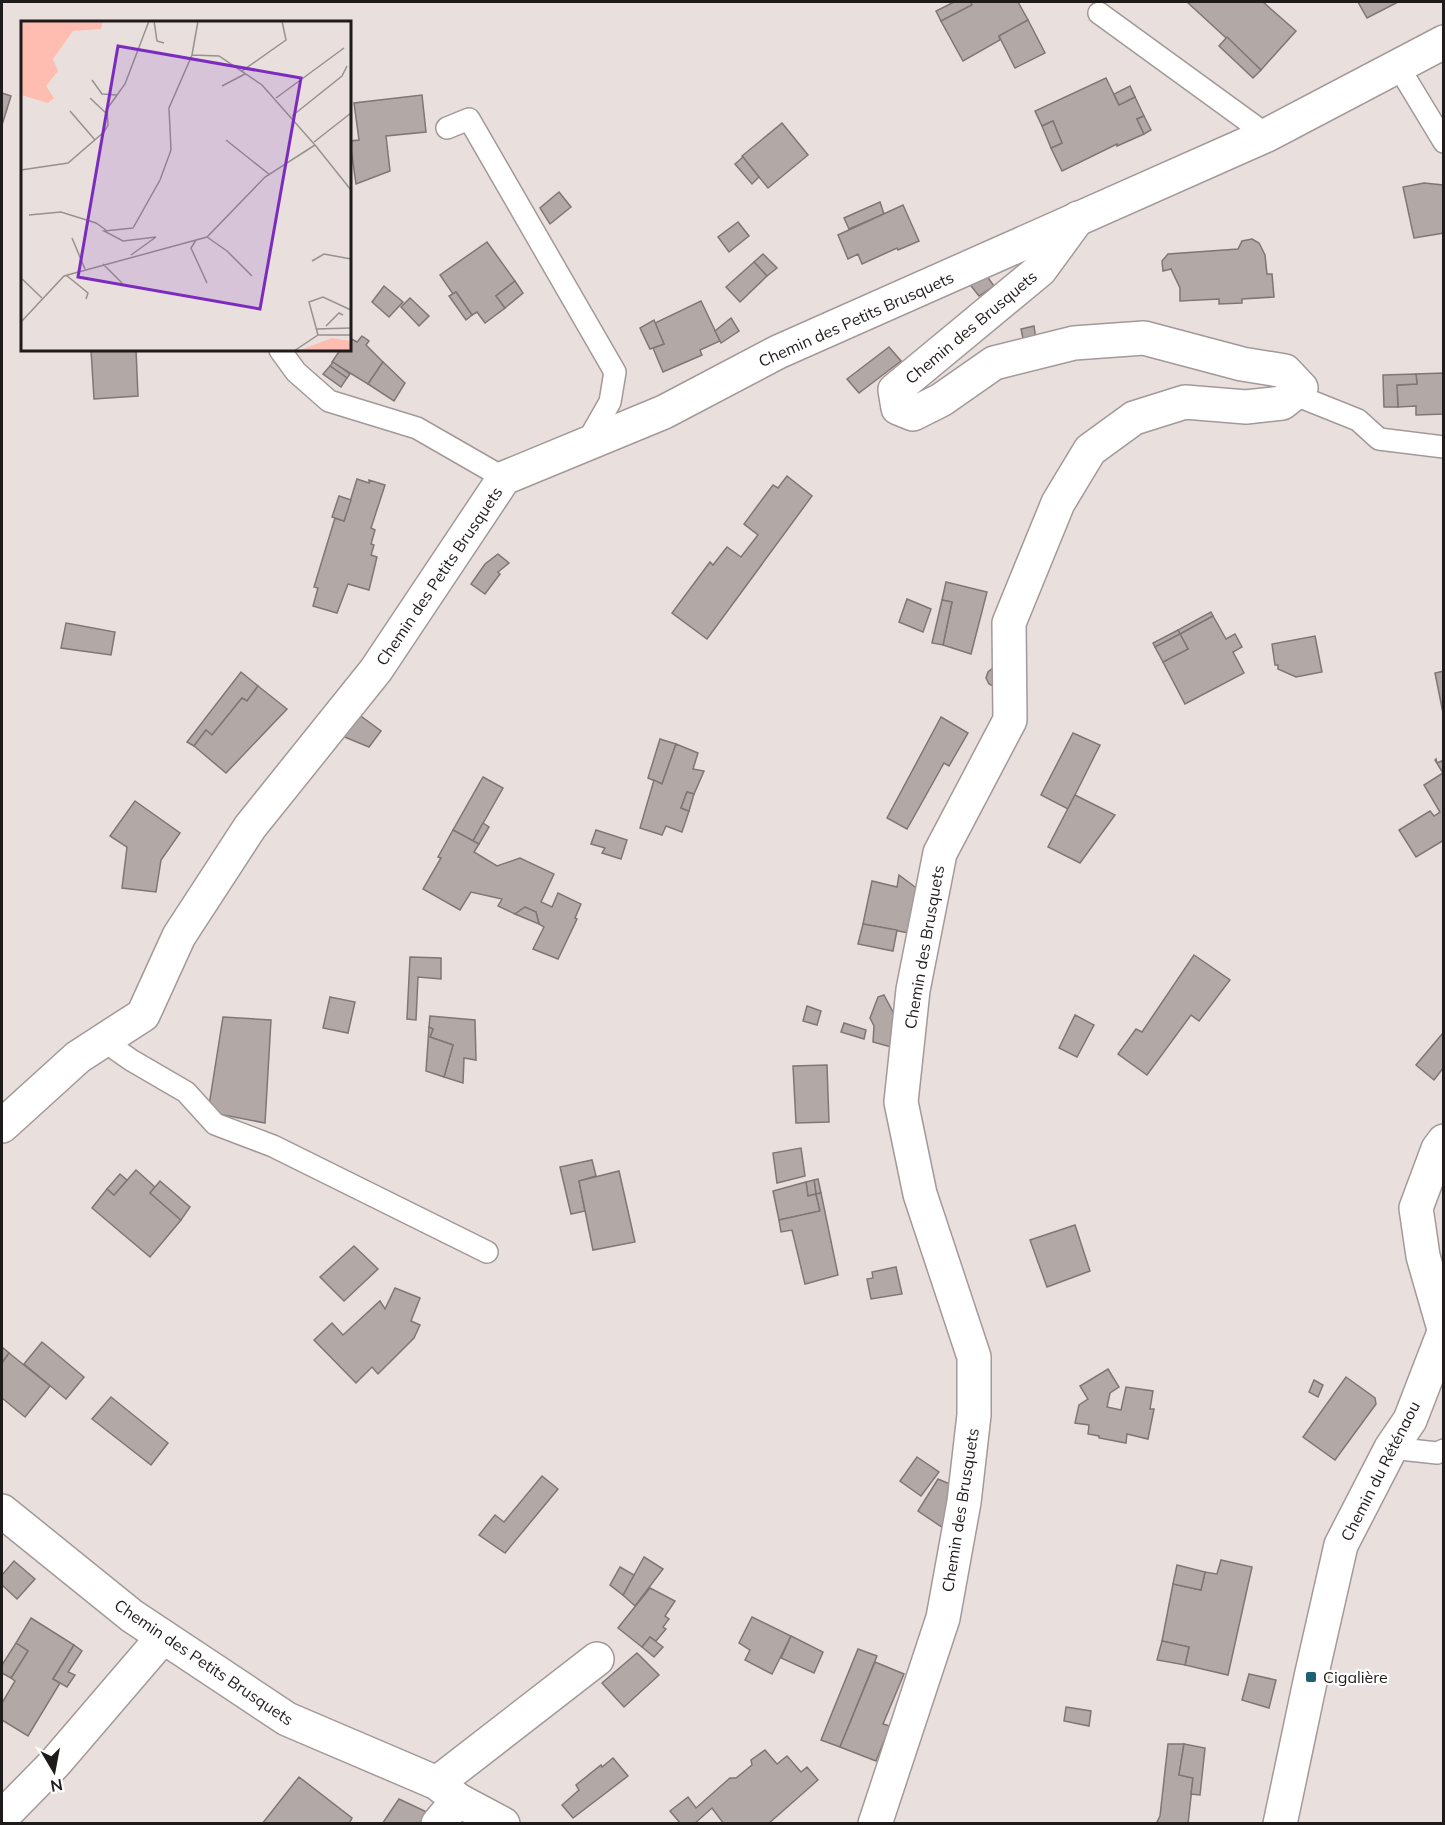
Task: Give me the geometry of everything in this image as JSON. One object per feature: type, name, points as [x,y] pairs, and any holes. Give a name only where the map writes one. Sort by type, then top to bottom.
[{"type":"street","points":[[1078,218],[1267,135],[1443,42]]},
{"type":"street","name":"Chemin des Petits Brusquets","points":[[2,1126],[78,1058],[143,1015],[179,936],[250,827],[376,670],[504,478],[664,412],[778,352],[1078,218]]},
{"type":"street","name":"Chemin des Brusquets","points":[[875,1824],[943,1618],[964,1502],[974,1415],[974,1357],[920,1194],[901,1102],[913,990],[940,853],[1010,720],[1009,623],[1058,503],[1090,450],[1134,418],[1185,402],[1246,407],[1282,403],[1301,388],[1285,371],[1242,364],[1144,338],[1074,343],[994,363],[942,400],[913,414],[898,408],[895,390],[1040,270],[1078,218]]},
{"type":"street","name":"Chemin du Réténaou","points":[[1280,1824],[1341,1545],[1391,1448],[1410,1420],[1443,1330],[1436,1280],[1422,1256],[1416,1208],[1443,1141]]},
{"type":"street","name":"Chemin des Petits Brusquets","points":[[6,1525],[132,1616],[287,1719],[444,1802],[503,1824]]},
{"type":"street","points":[[2,1817],[55,1763],[163,1637]]},
{"type":"street","points":[[444,1802],[597,1659]]},
{"type":"lane","points":[[1099,13],[1267,135]]},
{"type":"lane","points":[[1398,66],[1443,142]]},
{"type":"lane","points":[[447,128],[469,119],[615,372],[610,402],[586,445]]},
{"type":"lane","points":[[281,351],[296,372],[329,401],[417,428],[504,478]]},
{"type":"lane","points":[[1293,394],[1358,420],[1379,438],[1443,447]]},
{"type":"lane","points":[[104,1041],[131,1060],[186,1092],[215,1124],[273,1146],[487,1252]]},
{"type":"lane","points":[[1391,1448],[1437,1453],[1443,1450]]},
{"type":"building","points":[[954,2],[971,2],[972,5],[941,21],[936,11]]},
{"type":"building","points":[[971,2],[1018,2],[1028,20],[999,36],[1000,40],[963,61],[941,21],[972,5]]},
{"type":"building","points":[[1187,2],[1263,2],[1296,31],[1261,70]]},
{"type":"building","points":[[1358,2],[1398,2],[1367,18]]},
{"type":"building","points":[[1028,20],[1045,53],[1015,68],[999,36]]},
{"type":"building","points":[[1227,37],[1261,70],[1253,78],[1219,46]]},
{"type":"building","points":[[1106,78],[1119,105],[1135,97],[1144,116],[1137,119],[1144,134],[1117,146],[1117,144],[1062,171],[1051,148],[1062,143],[1053,121],[1042,126],[1035,111]]},
{"type":"building","points":[[1130,86],[1135,97],[1119,105],[1114,94]]},
{"type":"building","points":[[2,93],[11,96],[2,125]]},
{"type":"building","points":[[422,95],[426,132],[386,136],[390,171],[356,184],[351,148],[351,141],[359,140],[354,103]]},
{"type":"building","points":[[1144,116],[1151,130],[1144,134],[1137,119]]},
{"type":"building","points":[[1053,121],[1062,143],[1051,148],[1042,126]]},
{"type":"building","points":[[782,123],[808,155],[768,188],[742,156]]},
{"type":"building","points":[[743,157],[759,177],[752,184],[735,164]]},
{"type":"building","points":[[1424,183],[1443,185],[1444,233],[1414,238],[1403,187]]},
{"type":"building","points":[[559,192],[571,207],[550,224],[540,208]]},
{"type":"building","points":[[880,202],[884,214],[849,229],[844,218]]},
{"type":"building","points":[[903,205],[919,241],[862,264],[858,254],[848,259],[838,235]]},
{"type":"building","points":[[738,222],[749,236],[729,252],[718,237]]},
{"type":"building","points":[[1252,239],[1259,243],[1265,255],[1267,274],[1272,274],[1274,297],[1242,299],[1242,303],[1219,304],[1219,299],[1180,301],[1180,288],[1171,269],[1163,271],[1162,261],[1168,254],[1238,249],[1242,241]]},
{"type":"building","points":[[487,242],[515,281],[496,296],[505,308],[485,323],[477,312],[472,315],[456,292],[453,294],[440,275]]},
{"type":"building","points":[[763,254],[777,268],[767,276],[754,262]]},
{"type":"building","points":[[754,262],[767,276],[740,302],[726,287]]},
{"type":"building","points":[[984,272],[994,286],[979,296],[968,282]]},
{"type":"building","points":[[515,281],[523,293],[505,308],[496,296]]},
{"type":"building","points":[[384,286],[403,302],[389,317],[372,302]]},
{"type":"building","points":[[456,292],[472,315],[466,320],[449,296]]},
{"type":"building","points":[[410,298],[429,316],[419,326],[401,307]]},
{"type":"building","points":[[701,301],[720,341],[700,350],[702,355],[663,372],[653,348],[664,344],[655,323]]},
{"type":"building","points":[[731,318],[739,331],[721,343],[715,331]]},
{"type":"building","points":[[654,320],[664,344],[650,349],[640,328]]},
{"type":"building","points":[[1034,326],[1036,340],[1024,343],[1021,329]]},
{"type":"building","points":[[362,336],[369,341],[366,345],[383,362],[368,384],[332,362],[339,351],[351,351],[351,339],[357,342]]},
{"type":"building","points":[[889,347],[901,361],[859,393],[847,379]]},
{"type":"building","points":[[91,351],[136,351],[138,396],[94,399]]},
{"type":"building","points":[[333,362],[350,374],[347,378],[330,366]]},
{"type":"building","points":[[383,362],[405,383],[394,401],[368,384]]},
{"type":"building","points":[[330,366],[347,378],[341,387],[323,374]]},
{"type":"building","points":[[1444,373],[1444,414],[1416,415],[1416,406],[1398,407],[1397,385],[1417,384],[1416,374]]},
{"type":"building","points":[[1416,374],[1417,384],[1397,385],[1398,407],[1384,407],[1383,375]]},
{"type":"building","points":[[787,476],[812,496],[707,639],[672,613],[710,562],[713,565],[727,547],[741,557],[758,535],[744,524],[773,485],[778,488]]},
{"type":"building","points":[[357,479],[385,485],[371,528],[375,530],[371,555],[377,557],[369,590],[348,584],[337,613],[313,606],[318,588],[314,587],[335,518],[344,521]]},
{"type":"building","points":[[339,496],[351,500],[344,521],[332,517]]},
{"type":"building","points":[[498,554],[509,563],[498,572],[500,574],[485,594],[471,584],[485,564]]},
{"type":"building","points":[[946,582],[987,592],[971,654],[943,645],[952,602],[942,600]]},
{"type":"building","points":[[907,599],[931,609],[923,632],[899,622]]},
{"type":"building","points":[[942,600],[952,602],[943,645],[932,643]]},
{"type":"building","points":[[1211,612],[1213,616],[1180,634],[1178,630]]},
{"type":"building","points":[[1213,616],[1226,639],[1235,634],[1242,647],[1233,652],[1244,673],[1185,704],[1163,662],[1188,649],[1180,634]]},
{"type":"building","points":[[66,623],[115,632],[111,655],[61,648]]},
{"type":"building","points":[[1178,630],[1180,634],[1155,647],[1153,643]]},
{"type":"building","points":[[1180,634],[1188,649],[1163,662],[1155,647]]},
{"type":"building","points":[[1315,636],[1322,672],[1296,677],[1278,669],[1278,665],[1275,665],[1272,644]]},
{"type":"building","points":[[993,668],[995,687],[989,684],[986,678],[988,672]]},
{"type":"building","points":[[1444,671],[1444,713],[1443,713],[1435,673]]},
{"type":"building","points":[[241,672],[258,686],[247,701],[242,698],[212,735],[206,730],[194,746],[187,742]]},
{"type":"building","points":[[258,686],[287,709],[226,773],[194,746],[206,730],[212,735],[242,698],[247,701]]},
{"type":"building","points":[[358,714],[381,731],[369,747],[342,736]]},
{"type":"building","points":[[941,717],[968,733],[949,766],[944,763],[907,829],[887,818]]},
{"type":"building","points":[[1073,733],[1100,745],[1068,809],[1041,795]]},
{"type":"building","points":[[660,739],[676,744],[662,784],[648,778]]},
{"type":"building","points":[[676,744],[698,753],[693,769],[704,771],[694,794],[687,792],[681,808],[689,811],[682,832],[666,826],[662,835],[640,828],[654,780],[662,784]]},
{"type":"building","points":[[1435,760],[1437,763],[1444,760],[1444,840],[1416,857],[1399,830],[1430,811],[1434,816],[1440,812],[1424,785],[1443,773]]},
{"type":"building","points":[[483,777],[503,788],[473,841],[453,830]]},
{"type":"building","points":[[687,792],[694,794],[689,811],[681,808]]},
{"type":"building","points":[[1075,795],[1115,815],[1080,863],[1048,847]]},
{"type":"building","points":[[135,801],[180,833],[161,860],[156,892],[122,888],[127,847],[110,836]]},
{"type":"building","points":[[483,823],[489,827],[479,844],[473,841]]},
{"type":"building","points":[[453,830],[479,844],[474,852],[497,866],[520,858],[554,874],[541,902],[552,907],[558,893],[581,904],[575,918],[577,919],[558,959],[533,949],[544,927],[539,924],[536,912],[525,907],[515,914],[498,906],[502,899],[471,892],[460,910],[423,889],[441,858],[438,857]]},
{"type":"building","points":[[596,830],[627,840],[621,859],[602,853],[605,848],[591,844]]},
{"type":"building","points":[[899,875],[923,893],[914,934],[863,924],[872,881],[897,887]]},
{"type":"building","points":[[525,907],[536,912],[539,924],[515,914]]},
{"type":"building","points":[[863,924],[897,930],[893,951],[858,944]]},
{"type":"building","points":[[1194,955],[1230,980],[1199,1021],[1191,1015],[1147,1075],[1118,1054],[1136,1029],[1142,1032]]},
{"type":"building","points":[[410,957],[441,958],[441,979],[418,977],[416,1020],[407,1019]]},
{"type":"building","points":[[884,995],[893,1012],[907,1011],[902,1050],[873,1042],[874,1026],[870,1018],[878,997]]},
{"type":"building","points":[[330,997],[355,1002],[348,1033],[323,1028]]},
{"type":"building","points":[[807,1006],[821,1011],[817,1025],[803,1021]]},
{"type":"building","points":[[1075,1015],[1094,1025],[1077,1057],[1059,1048]]},
{"type":"building","points":[[430,1016],[475,1020],[476,1060],[464,1058],[463,1083],[444,1077],[453,1045],[430,1037],[433,1029],[429,1027]]},
{"type":"building","points":[[223,1017],[271,1020],[265,1123],[208,1112]]},
{"type":"building","points":[[844,1023],[866,1030],[864,1039],[841,1032]]},
{"type":"building","points":[[429,1027],[433,1029],[430,1037],[453,1045],[444,1077],[426,1071]]},
{"type":"building","points":[[1443,1033],[1444,1067],[1434,1080],[1416,1065]]},
{"type":"building","points":[[827,1065],[829,1122],[796,1123],[793,1066]]},
{"type":"building","points":[[801,1148],[805,1176],[777,1183],[773,1153]]},
{"type":"building","points":[[592,1160],[596,1176],[579,1181],[585,1211],[571,1214],[560,1167]]},
{"type":"building","points":[[136,1170],[155,1187],[150,1193],[181,1220],[150,1257],[92,1208],[107,1189],[114,1195]]},
{"type":"building","points":[[619,1171],[635,1242],[593,1250],[579,1181]]},
{"type":"building","points":[[120,1174],[127,1180],[114,1195],[107,1189]]},
{"type":"building","points":[[818,1179],[821,1193],[816,1194],[814,1180]]},
{"type":"building","points":[[814,1180],[816,1194],[808,1196],[806,1182]]},
{"type":"building","points":[[160,1181],[190,1207],[181,1220],[150,1193]]},
{"type":"building","points":[[806,1182],[808,1196],[816,1194],[820,1211],[779,1220],[773,1191]]},
{"type":"building","points":[[821,1193],[838,1275],[805,1284],[792,1230],[781,1232],[779,1220],[820,1211],[816,1194]]},
{"type":"building","points":[[1075,1225],[1090,1271],[1047,1287],[1030,1240]]},
{"type":"building","points":[[354,1246],[378,1269],[344,1301],[320,1277]]},
{"type":"building","points":[[896,1267],[902,1294],[871,1299],[867,1279],[873,1278],[872,1272]]},
{"type":"building","points":[[395,1288],[420,1298],[411,1321],[420,1325],[414,1338],[378,1374],[372,1367],[356,1383],[314,1340],[332,1323],[343,1335],[380,1301],[385,1309]]},
{"type":"building","points":[[42,1342],[84,1377],[66,1399],[24,1364]]},
{"type":"building","points":[[2,1347],[9,1353],[2,1363]]},
{"type":"building","points":[[9,1353],[50,1386],[25,1417],[2,1398],[2,1363]]},
{"type":"building","points":[[1108,1369],[1119,1387],[1110,1393],[1107,1407],[1121,1410],[1126,1387],[1153,1391],[1150,1409],[1154,1409],[1148,1439],[1127,1434],[1126,1443],[1099,1438],[1099,1436],[1088,1434],[1089,1425],[1075,1423],[1079,1405],[1088,1399],[1080,1386]]},
{"type":"building","points":[[1346,1377],[1375,1398],[1376,1404],[1335,1460],[1303,1437]]},
{"type":"building","points":[[1314,1380],[1323,1385],[1318,1397],[1309,1392]]},
{"type":"building","points":[[111,1397],[168,1443],[151,1465],[92,1419]]},
{"type":"building","points":[[917,1457],[939,1472],[921,1496],[900,1481]]},
{"type":"building","points":[[542,1476],[558,1489],[505,1553],[479,1535],[495,1515],[504,1522]]},
{"type":"building","points":[[938,1479],[959,1488],[952,1534],[918,1511]]},
{"type":"building","points":[[644,1557],[663,1569],[635,1606],[623,1595]]},
{"type":"building","points":[[1221,1560],[1252,1567],[1228,1675],[1185,1665],[1189,1647],[1162,1641],[1173,1584],[1201,1590],[1205,1572],[1217,1574]]},
{"type":"building","points":[[14,1561],[35,1579],[17,1599],[2,1585],[2,1575]]},
{"type":"building","points":[[1177,1565],[1205,1572],[1201,1590],[1173,1584]]},
{"type":"building","points":[[620,1567],[634,1575],[623,1595],[610,1585]]},
{"type":"building","points":[[650,1588],[675,1601],[665,1616],[669,1619],[663,1627],[666,1629],[656,1641],[650,1637],[642,1647],[618,1628]]},
{"type":"building","points":[[752,1617],[791,1636],[772,1674],[745,1660],[750,1650],[739,1643]]},
{"type":"building","points":[[31,1618],[74,1645],[53,1679],[60,1683],[28,1736],[2,1720],[2,1703],[15,1681],[11,1678],[28,1651],[16,1643]]},
{"type":"building","points":[[791,1636],[823,1652],[814,1673],[781,1658]]},
{"type":"building","points":[[650,1637],[663,1647],[654,1657],[642,1647]]},
{"type":"building","points":[[1162,1641],[1189,1647],[1185,1665],[1157,1660]]},
{"type":"building","points":[[16,1643],[28,1651],[11,1678],[2,1673],[2,1665]]},
{"type":"building","points":[[74,1645],[82,1651],[68,1672],[75,1675],[67,1687],[53,1679]]},
{"type":"building","points":[[858,1649],[877,1656],[840,1747],[821,1740]]},
{"type":"building","points":[[637,1653],[659,1675],[624,1707],[602,1683]]},
{"type":"building","points":[[875,1662],[904,1674],[883,1724],[890,1726],[876,1761],[840,1747]]},
{"type":"building","points":[[1249,1674],[1276,1680],[1269,1708],[1242,1700]]},
{"type":"building","points":[[1066,1707],[1091,1711],[1089,1726],[1064,1721]]},
{"type":"building","points":[[1168,1744],[1184,1744],[1179,1775],[1193,1778],[1188,1824],[1156,1824],[1160,1816]]},
{"type":"building","points":[[1184,1744],[1205,1748],[1200,1795],[1191,1794],[1193,1778],[1179,1775]]},
{"type":"building","points":[[765,1750],[777,1764],[787,1756],[801,1772],[807,1767],[818,1780],[768,1824],[724,1824],[712,1808],[694,1824],[681,1824],[670,1811],[688,1797],[696,1808],[730,1778],[736,1778],[752,1765],[751,1760]]},
{"type":"building","points":[[613,1758],[628,1776],[573,1818],[562,1805],[579,1790],[576,1785]]},
{"type":"building","points":[[299,1777],[352,1818],[349,1824],[262,1824]]},
{"type":"building","points":[[399,1799],[431,1814],[425,1824],[382,1824]]},
{"type":"place","name":"Cigalière","points":[[1311,1677]]}]
